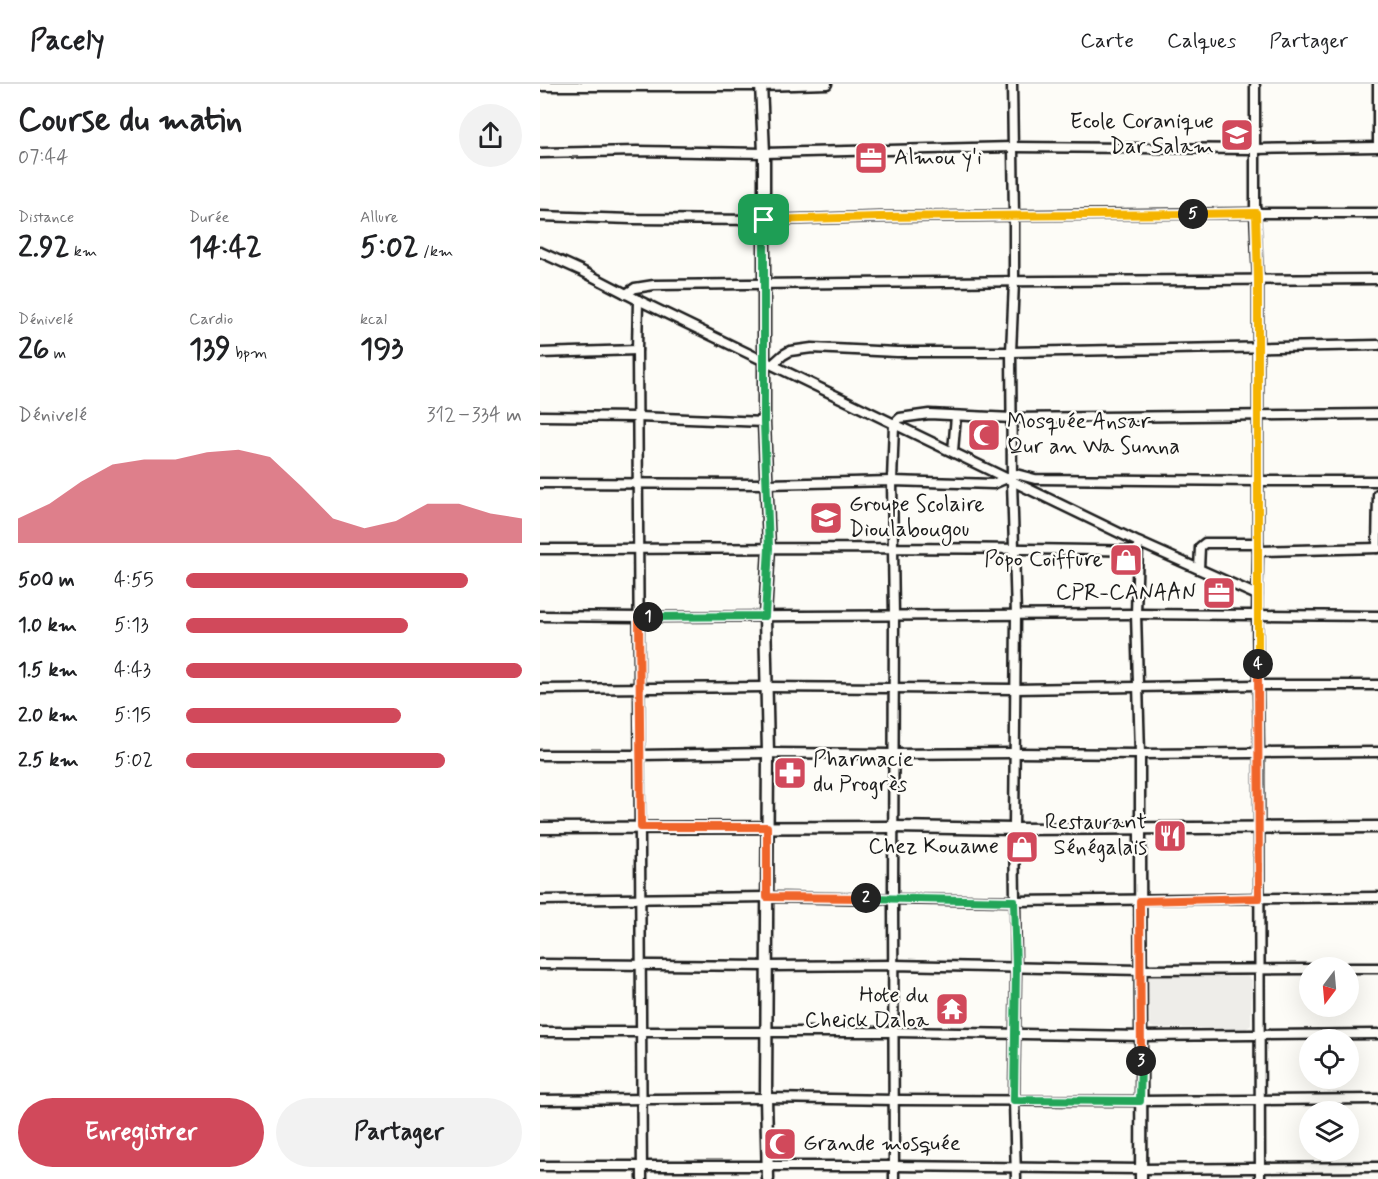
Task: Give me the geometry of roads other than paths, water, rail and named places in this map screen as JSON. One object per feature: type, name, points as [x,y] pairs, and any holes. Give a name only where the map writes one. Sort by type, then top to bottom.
[{"type":"street","points":[[540,86],[827,84]]},
{"type":"street","points":[[1012,84],[1014,282],[1010,477],[1016,615],[1014,753],[1016,1179]]},
{"type":"street","points":[[540,153],[637,151],[764,153],[1013,147],[1255,149],[1378,145],[1378,84]]},
{"type":"street","points":[[761,85],[764,153],[764,284],[768,362],[764,422],[769,548],[765,616],[768,753],[766,1098],[768,1179]]},
{"type":"street","points":[[1255,86],[1258,280],[1260,1179]]},
{"type":"street","points":[[540,216],[764,220],[1378,213]]},
{"type":"street","points":[[540,252],[894,424],[1010,477],[1138,546],[1199,569],[1257,595]]},
{"type":"street","points":[[626,294],[635,288],[644,286],[1378,279]]},
{"type":"street","points":[[638,300],[642,1179]]},
{"type":"street","points":[[768,362],[790,351],[812,348],[897,352],[1011,352],[1378,345]]},
{"type":"street","points":[[540,353],[637,350]]},
{"type":"street","points":[[894,1179],[892,481],[894,424],[900,418],[929,414],[1012,418],[1378,414]]},
{"type":"street","points":[[540,416],[764,422]]},
{"type":"street","points":[[953,452],[956,416]]},
{"type":"street","points":[[540,483],[767,484],[892,481],[993,484],[1010,477],[1378,481]]},
{"type":"street","points":[[1199,569],[1200,547],[1205,543],[1258,547],[1377,548],[1378,494]]},
{"type":"street","points":[[540,549],[1138,546]]},
{"type":"street","points":[[1138,546],[1136,614],[1140,754],[1141,1174]]},
{"type":"street","points":[[540,616],[1136,614],[1378,616]]},
{"type":"street","points":[[540,689],[893,687],[1015,689],[1378,685]]},
{"type":"street","points":[[540,755],[1378,752]]},
{"type":"street","points":[[540,828],[1014,829],[1378,826]]},
{"type":"street","points":[[540,900],[767,897],[1140,901],[1378,897]]},
{"type":"street","points":[[540,964],[768,966],[894,964],[1140,970],[1299,969]]},
{"type":"street","points":[[1359,968],[1378,968]]},
{"type":"street","points":[[540,1032],[894,1032],[1142,1036],[1378,1034]]},
{"type":"street","points":[[540,1100],[1378,1099]]},
{"type":"street","points":[[540,1166],[894,1166],[1016,1168],[1141,1174],[1260,1168],[1378,1167]]},
{"type":"place","name":"Ecole Coranique Dar Salam","points":[[1237,135]]},
{"type":"place","name":"Almou y'i","points":[[871,158]]},
{"type":"place","name":"Mosquée Ansar Qur an Wa Sunna","points":[[984,435]]},
{"type":"place","name":"Groupe Scolaire Dioulabougou","points":[[826,518]]},
{"type":"place","name":"Popo Coiffure","points":[[1126,560]]},
{"type":"place","name":"CPR-CANAAN","points":[[1219,593]]},
{"type":"place","name":"Pharmacie du Progrès","points":[[790,773]]},
{"type":"place","name":"Restaurant Sénégalais","points":[[1170,836]]},
{"type":"place","name":"Chez Kouame","points":[[1022,847]]},
{"type":"place","name":"Hote du Cheick Daloa","points":[[952,1009]]},
{"type":"place","name":"Grande mosquée","points":[[780,1144]]}]
